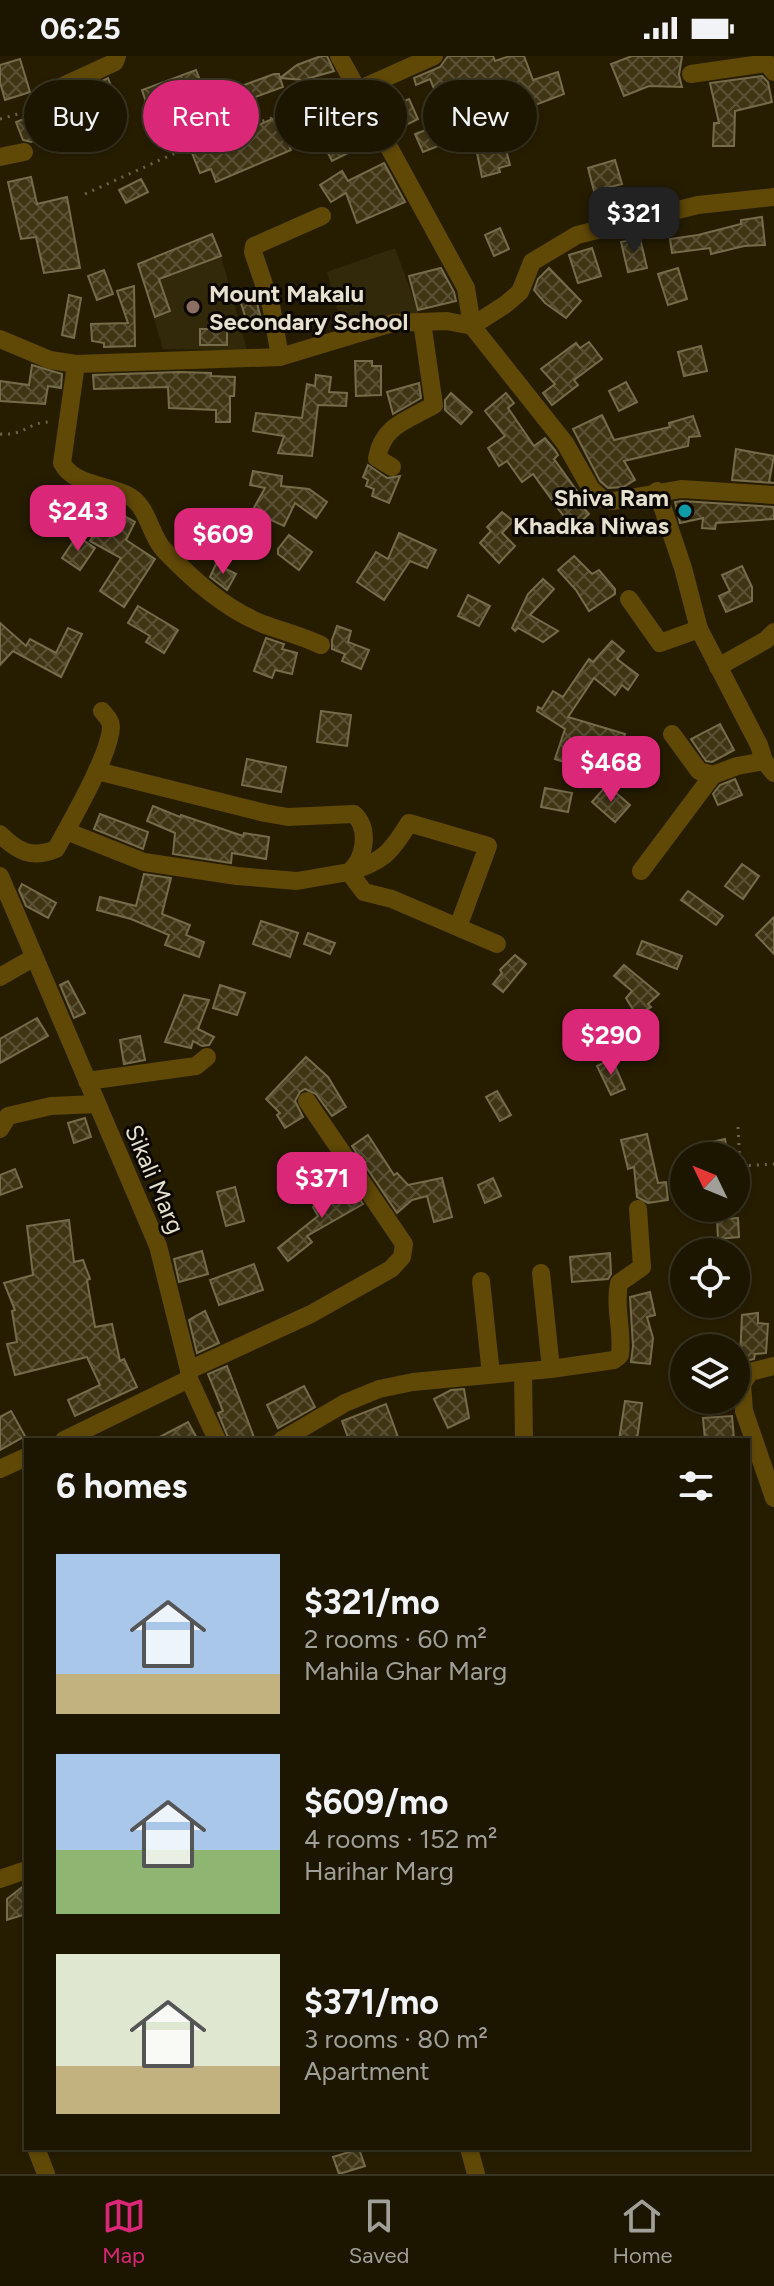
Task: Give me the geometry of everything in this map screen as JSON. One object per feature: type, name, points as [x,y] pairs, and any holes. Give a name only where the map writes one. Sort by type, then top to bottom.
[{"type":"street","points":[[76,80],[115,62],[117,56]]},
{"type":"street","points":[[339,56],[352,80]]},
{"type":"street","points":[[380,80],[434,56]]},
{"type":"street","points":[[691,74],[767,63],[774,72]]},
{"type":"street","points":[[0,157],[24,152]]},
{"type":"street","points":[[392,152],[466,288],[472,326],[565,443],[591,489],[602,499],[613,501],[681,489],[774,495]]},
{"type":"street","points":[[0,339],[50,360],[76,364],[280,357],[393,323],[447,321],[472,326],[520,292],[532,262],[577,235],[698,205],[774,197]]},
{"type":"street","points":[[280,357],[271,305],[253,252],[254,246],[322,216]]},
{"type":"street","points":[[392,467],[377,458],[380,442],[398,424],[434,405],[422,322]]},
{"type":"street","points":[[76,364],[62,463],[65,470],[103,488],[128,495],[146,513],[161,547],[232,609],[321,645]]},
{"type":"street","points":[[641,871],[713,775],[737,766],[769,767],[699,629],[683,568],[657,491]]},
{"type":"street","points":[[629,599],[660,643],[699,629]]},
{"type":"street","points":[[718,667],[766,640],[774,632]]},
{"type":"street","points":[[0,834],[29,855],[40,856],[56,849],[97,771],[111,728],[102,711]]},
{"type":"street","points":[[672,734],[699,771],[713,775]]},
{"type":"street","points":[[97,771],[288,817],[354,814],[359,818],[363,838],[361,858],[349,872]]},
{"type":"street","points":[[66,831],[144,862],[237,876],[297,881],[349,872],[376,863],[391,850],[409,823],[488,846],[458,927]]},
{"type":"street","points":[[349,872],[364,892],[392,899],[497,944]]},
{"type":"street","name":"Sikali Marg","points":[[2,887],[158,1246],[189,1374],[216,1438]]},
{"type":"street","points":[[0,977],[33,958]]},
{"type":"street","points":[[87,1081],[196,1066],[207,1057]]},
{"type":"street","points":[[68,1438],[311,1314],[391,1269],[402,1257],[404,1244],[307,1101]]},
{"type":"street","points":[[0,1129],[8,1116],[51,1106],[97,1104]]},
{"type":"street","points":[[285,1438],[345,1403],[379,1389],[413,1382],[614,1360],[620,1355],[616,1295],[619,1283],[642,1267],[638,1209]]},
{"type":"street","points":[[541,1273],[551,1369]]},
{"type":"street","points":[[481,1281],[491,1374]]},
{"type":"street","points":[[774,1366],[750,1372],[742,1384],[744,1411],[774,1498]]},
{"type":"street","points":[[523,1372],[524,1438]]},
{"type":"street","points":[[0,1469],[24,1458]]},
{"type":"street","points":[[0,1879],[24,1871]]},
{"type":"street","points":[[37,2150],[46,2174]]},
{"type":"street","points":[[470,2150],[476,2174]]},
{"type":"path","points":[[0,119],[24,112]]},
{"type":"path","points":[[85,194],[202,141],[275,117]]},
{"type":"path","points":[[0,434],[16,435],[39,421],[69,422]]},
{"type":"path","points":[[738,1127],[740,1166],[774,1164]]},
{"type":"shaded area","name":"Mount Makalu Secondary School","points":[[212,234],[247,350],[163,349],[138,264]]},
{"type":"shaded area","points":[[395,248],[422,322],[345,338],[327,272]]},
{"type":"building","points":[[327,56],[334,71],[303,80],[280,78],[297,65]]},
{"type":"building","points":[[448,56],[493,56],[495,61],[524,56],[533,80],[430,79],[416,85],[414,78],[440,67]]},
{"type":"building","points":[[632,56],[682,56],[679,75],[682,87],[649,86],[624,96],[611,64]]},
{"type":"building","points":[[20,59],[26,80],[24,94],[5,100],[0,82],[0,65]]},
{"type":"building","points":[[196,70],[200,80],[169,80]]},
{"type":"building","points":[[558,72],[564,94],[537,104],[537,80],[533,80]]},
{"type":"building","points":[[279,74],[281,80],[275,80],[275,90],[259,96],[258,80]]},
{"type":"building","points":[[762,76],[768,82],[772,102],[735,111],[734,146],[713,146],[714,123],[719,123],[710,83]]},
{"type":"building","points":[[407,100],[418,119],[407,124]]},
{"type":"building","points":[[275,118],[275,152],[286,152],[216,182],[211,169],[200,173],[192,153],[194,152],[259,152],[259,125]]},
{"type":"building","points":[[24,119],[24,140],[23,140],[16,122]]},
{"type":"building","points":[[423,131],[423,152],[415,134]]},
{"type":"building","points":[[328,152],[350,152],[332,161]]},
{"type":"building","points":[[507,152],[510,165],[499,168],[500,172],[482,177],[477,153]]},
{"type":"building","points":[[615,160],[622,184],[594,191],[588,168]]},
{"type":"building","points":[[384,163],[405,202],[357,223],[346,193],[331,202],[320,185],[342,171],[348,181]]},
{"type":"building","points":[[31,177],[37,204],[67,197],[80,268],[44,273],[36,237],[21,239],[8,182]]},
{"type":"building","points":[[141,179],[148,192],[126,203],[119,190]]},
{"type":"building","points":[[762,217],[765,245],[744,246],[711,254],[710,248],[672,253],[670,239],[698,235],[741,224],[741,220]]},
{"type":"building","points":[[500,228],[509,249],[494,256],[485,235]]},
{"type":"building","points":[[212,234],[221,256],[159,279],[170,311],[155,317],[138,264]]},
{"type":"building","points":[[640,238],[647,268],[628,272],[621,242]]},
{"type":"building","points":[[592,248],[601,276],[578,283],[569,255]]},
{"type":"building","points":[[441,268],[456,301],[418,310],[409,276]]},
{"type":"building","points":[[549,268],[581,301],[566,318],[545,303],[534,290],[538,279]]},
{"type":"building","points":[[678,268],[687,299],[668,305],[658,274]]},
{"type":"building","points":[[104,270],[113,294],[97,300],[88,276]]},
{"type":"building","points":[[134,286],[135,346],[104,347],[104,343],[92,341],[91,324],[128,323],[117,291]]},
{"type":"building","points":[[69,295],[81,298],[74,338],[62,335]]},
{"type":"building","points":[[255,295],[260,315],[246,319],[240,300]]},
{"type":"building","points":[[200,329],[227,329],[227,345],[200,345]]},
{"type":"building","points":[[589,342],[602,359],[574,380],[578,385],[552,405],[543,393],[555,384],[541,369],[576,343],[580,348]]},
{"type":"building","points":[[701,346],[707,371],[684,376],[678,352]]},
{"type":"building","points":[[355,361],[372,361],[372,366],[381,366],[381,395],[356,396]]},
{"type":"building","points":[[32,365],[62,374],[61,388],[48,386],[45,404],[0,401],[0,381],[29,385]]},
{"type":"building","points":[[180,372],[235,377],[234,396],[230,396],[230,422],[216,422],[216,410],[169,408],[168,387],[94,389],[93,375]]},
{"type":"building","points":[[316,375],[331,377],[329,392],[347,393],[346,406],[318,405],[312,456],[278,453],[284,436],[253,431],[256,413],[302,418],[307,384],[315,386]]},
{"type":"building","points":[[626,382],[637,402],[619,411],[609,391]]},
{"type":"building","points":[[419,383],[421,398],[393,414],[387,392]]},
{"type":"building","points":[[451,393],[472,412],[461,424],[445,410],[445,400]]},
{"type":"building","points":[[506,393],[514,403],[508,408],[534,446],[545,438],[555,450],[558,455],[554,459],[579,494],[574,497],[589,514],[567,534],[558,524],[565,518],[533,474],[522,482],[507,461],[499,466],[488,448],[505,436],[485,411]]},
{"type":"building","points":[[602,415],[614,440],[670,427],[669,423],[693,416],[700,436],[689,437],[688,446],[624,461],[635,480],[623,487],[608,488],[600,481],[573,429]]},
{"type":"building","points":[[736,449],[774,456],[769,482],[774,483],[732,480]]},
{"type":"building","points":[[368,465],[387,478],[400,476],[389,503],[372,496],[374,489],[366,486],[368,480],[363,477]]},
{"type":"building","points":[[253,471],[282,476],[281,486],[309,489],[327,502],[316,518],[295,503],[284,526],[267,518],[256,537],[242,529],[265,488],[250,485]]},
{"type":"building","points":[[675,502],[774,507],[774,519],[716,523],[715,529],[702,528],[703,518],[680,523]]},
{"type":"building","points":[[108,507],[135,522],[126,540],[155,559],[124,607],[100,591],[121,558],[90,541]]},
{"type":"building","points":[[502,512],[513,521],[502,533],[515,546],[499,563],[480,543],[491,531],[487,527]]},
{"type":"building","points":[[399,533],[436,550],[427,568],[410,561],[384,600],[357,582],[376,552],[388,559]]},
{"type":"building","points":[[289,535],[312,552],[299,570],[278,554],[278,549]]},
{"type":"building","points":[[77,536],[95,548],[80,570],[62,558]]},
{"type":"building","points":[[574,556],[592,574],[599,570],[615,589],[615,594],[589,611],[558,570]]},
{"type":"building","points":[[216,564],[236,574],[227,590],[210,577]]},
{"type":"building","points":[[742,566],[752,587],[752,601],[726,612],[719,596],[730,591],[722,575]]},
{"type":"building","points":[[543,579],[554,589],[530,615],[558,631],[543,642],[518,628],[515,631],[512,628],[528,594]]},
{"type":"building","points":[[468,595],[490,606],[479,626],[458,616]]},
{"type":"building","points":[[138,606],[178,630],[164,653],[146,642],[150,636],[128,623]]},
{"type":"building","points":[[0,623],[26,646],[30,639],[56,653],[68,628],[82,634],[61,677],[13,651],[0,665]]},
{"type":"building","points":[[337,626],[351,631],[348,642],[369,650],[361,669],[342,661],[345,654],[332,649]]},
{"type":"building","points":[[266,638],[284,644],[282,649],[297,653],[292,674],[275,670],[272,678],[254,671]]},
{"type":"building","points":[[612,641],[624,651],[617,659],[638,675],[628,690],[622,685],[615,695],[594,678],[568,717],[625,734],[615,764],[564,748],[589,770],[555,759],[565,729],[537,711],[538,707],[542,709],[553,691],[563,697],[589,659],[593,662]]},
{"type":"building","points":[[321,711],[351,715],[347,746],[317,742]]},
{"type":"building","points":[[720,724],[734,750],[712,762],[706,761],[691,739]]},
{"type":"building","points":[[247,759],[286,767],[281,792],[242,785]]},
{"type":"building","points":[[735,779],[742,795],[718,805],[713,794],[720,785]]},
{"type":"building","points":[[607,785],[630,805],[615,822],[592,802]]},
{"type":"building","points":[[545,788],[572,793],[568,812],[541,807]]},
{"type":"building","points":[[153,806],[243,836],[244,833],[269,837],[266,859],[232,853],[231,863],[173,854],[175,833],[147,821]]},
{"type":"building","points":[[100,814],[148,832],[143,849],[94,829]]},
{"type":"building","points":[[742,864],[759,876],[743,899],[725,886]]},
{"type":"building","points":[[144,874],[171,878],[162,914],[190,925],[186,935],[204,942],[199,957],[165,945],[169,935],[131,919],[97,910],[100,897],[136,906]]},
{"type":"building","points":[[22,884],[56,903],[48,918],[26,906],[19,890]]},
{"type":"building","points":[[688,891],[723,916],[716,925],[681,900]]},
{"type":"building","points":[[774,917],[774,954],[756,935]]},
{"type":"building","points":[[261,921],[298,933],[290,957],[253,944]]},
{"type":"building","points":[[308,933],[335,943],[330,954],[304,944]]},
{"type":"building","points":[[642,941],[682,956],[677,969],[637,954]]},
{"type":"building","points":[[515,955],[526,964],[503,992],[493,984],[502,973],[500,970]]},
{"type":"building","points":[[624,965],[659,994],[648,1004],[651,1007],[637,1016],[626,998],[632,991],[614,976]]},
{"type":"building","points":[[68,981],[85,1013],[74,1018],[60,985]]},
{"type":"building","points":[[220,985],[245,993],[237,1015],[213,1008]]},
{"type":"building","points":[[184,995],[209,1000],[198,1029],[214,1037],[209,1045],[202,1046],[193,1041],[191,1048],[165,1042]]},
{"type":"building","points":[[37,1018],[48,1036],[0,1063],[0,1039]]},
{"type":"building","points":[[140,1036],[145,1060],[124,1064],[120,1040]]},
{"type":"building","points":[[306,1057],[328,1077],[346,1107],[332,1116],[316,1094],[305,1089],[295,1101],[303,1117],[285,1128],[277,1115],[280,1113],[266,1099]]},
{"type":"building","points":[[612,1059],[625,1089],[611,1095],[597,1066]]},
{"type":"building","points":[[497,1091],[511,1115],[500,1121],[486,1097]]},
{"type":"building","points":[[85,1118],[91,1137],[74,1143],[68,1123]]},
{"type":"building","points":[[647,1134],[658,1183],[666,1182],[668,1200],[648,1203],[637,1197],[634,1167],[628,1169],[621,1140]]},
{"type":"building","points":[[368,1135],[394,1175],[397,1173],[408,1185],[442,1178],[452,1217],[434,1222],[427,1196],[412,1200],[397,1213],[352,1146]]},
{"type":"building","points":[[15,1169],[22,1187],[0,1195],[0,1175]]},
{"type":"building","points":[[493,1178],[501,1196],[485,1203],[478,1185]]},
{"type":"building","points":[[350,1185],[363,1204],[307,1236],[312,1242],[288,1261],[278,1248],[318,1216],[313,1207]]},
{"type":"building","points":[[235,1187],[244,1221],[226,1226],[217,1192]]},
{"type":"building","points":[[69,1220],[74,1262],[83,1260],[90,1279],[87,1280],[95,1327],[112,1324],[120,1361],[124,1359],[137,1387],[75,1416],[68,1400],[100,1385],[87,1357],[15,1375],[7,1344],[17,1342],[12,1311],[15,1310],[4,1283],[33,1275],[27,1226]]},
{"type":"building","points":[[717,1222],[738,1222],[739,1237],[718,1238]]},
{"type":"building","points":[[202,1251],[208,1274],[179,1282],[174,1259]]},
{"type":"building","points":[[610,1253],[611,1274],[608,1279],[572,1282],[570,1257]]},
{"type":"building","points":[[254,1264],[263,1290],[219,1305],[210,1280]]},
{"type":"building","points":[[650,1292],[655,1315],[647,1317],[653,1338],[650,1364],[631,1362],[630,1297]]},
{"type":"building","points":[[205,1311],[219,1343],[197,1353],[189,1320]]},
{"type":"building","points":[[758,1313],[758,1323],[768,1324],[766,1353],[755,1354],[754,1359],[750,1360],[750,1334],[741,1334],[742,1318],[750,1318],[750,1314]]},
{"type":"building","points":[[227,1366],[254,1438],[228,1438],[218,1413],[223,1411],[208,1374]]},
{"type":"building","points":[[304,1386],[315,1407],[278,1428],[267,1405]]},
{"type":"building","points":[[464,1389],[469,1418],[448,1428],[434,1399],[451,1390]]},
{"type":"building","points":[[625,1401],[642,1403],[637,1438],[619,1438]]},
{"type":"building","points":[[386,1404],[398,1438],[348,1438],[342,1421]]},
{"type":"building","points":[[11,1411],[25,1436],[0,1450],[0,1417]]},
{"type":"building","points":[[732,1416],[734,1438],[705,1438],[703,1418]]},
{"type":"building","points":[[188,1422],[197,1438],[158,1438]]},
{"type":"building","points":[[24,1886],[24,1915],[7,1920],[7,1899]]},
{"type":"building","points":[[359,2150],[365,2166],[339,2174],[333,2157]]},
{"type":"place","name":"Mount Makalu Secondary School","points":[[193,307]]},
{"type":"place","name":"Shiva Ram Khadka Niwas","points":[[685,511]]}]
